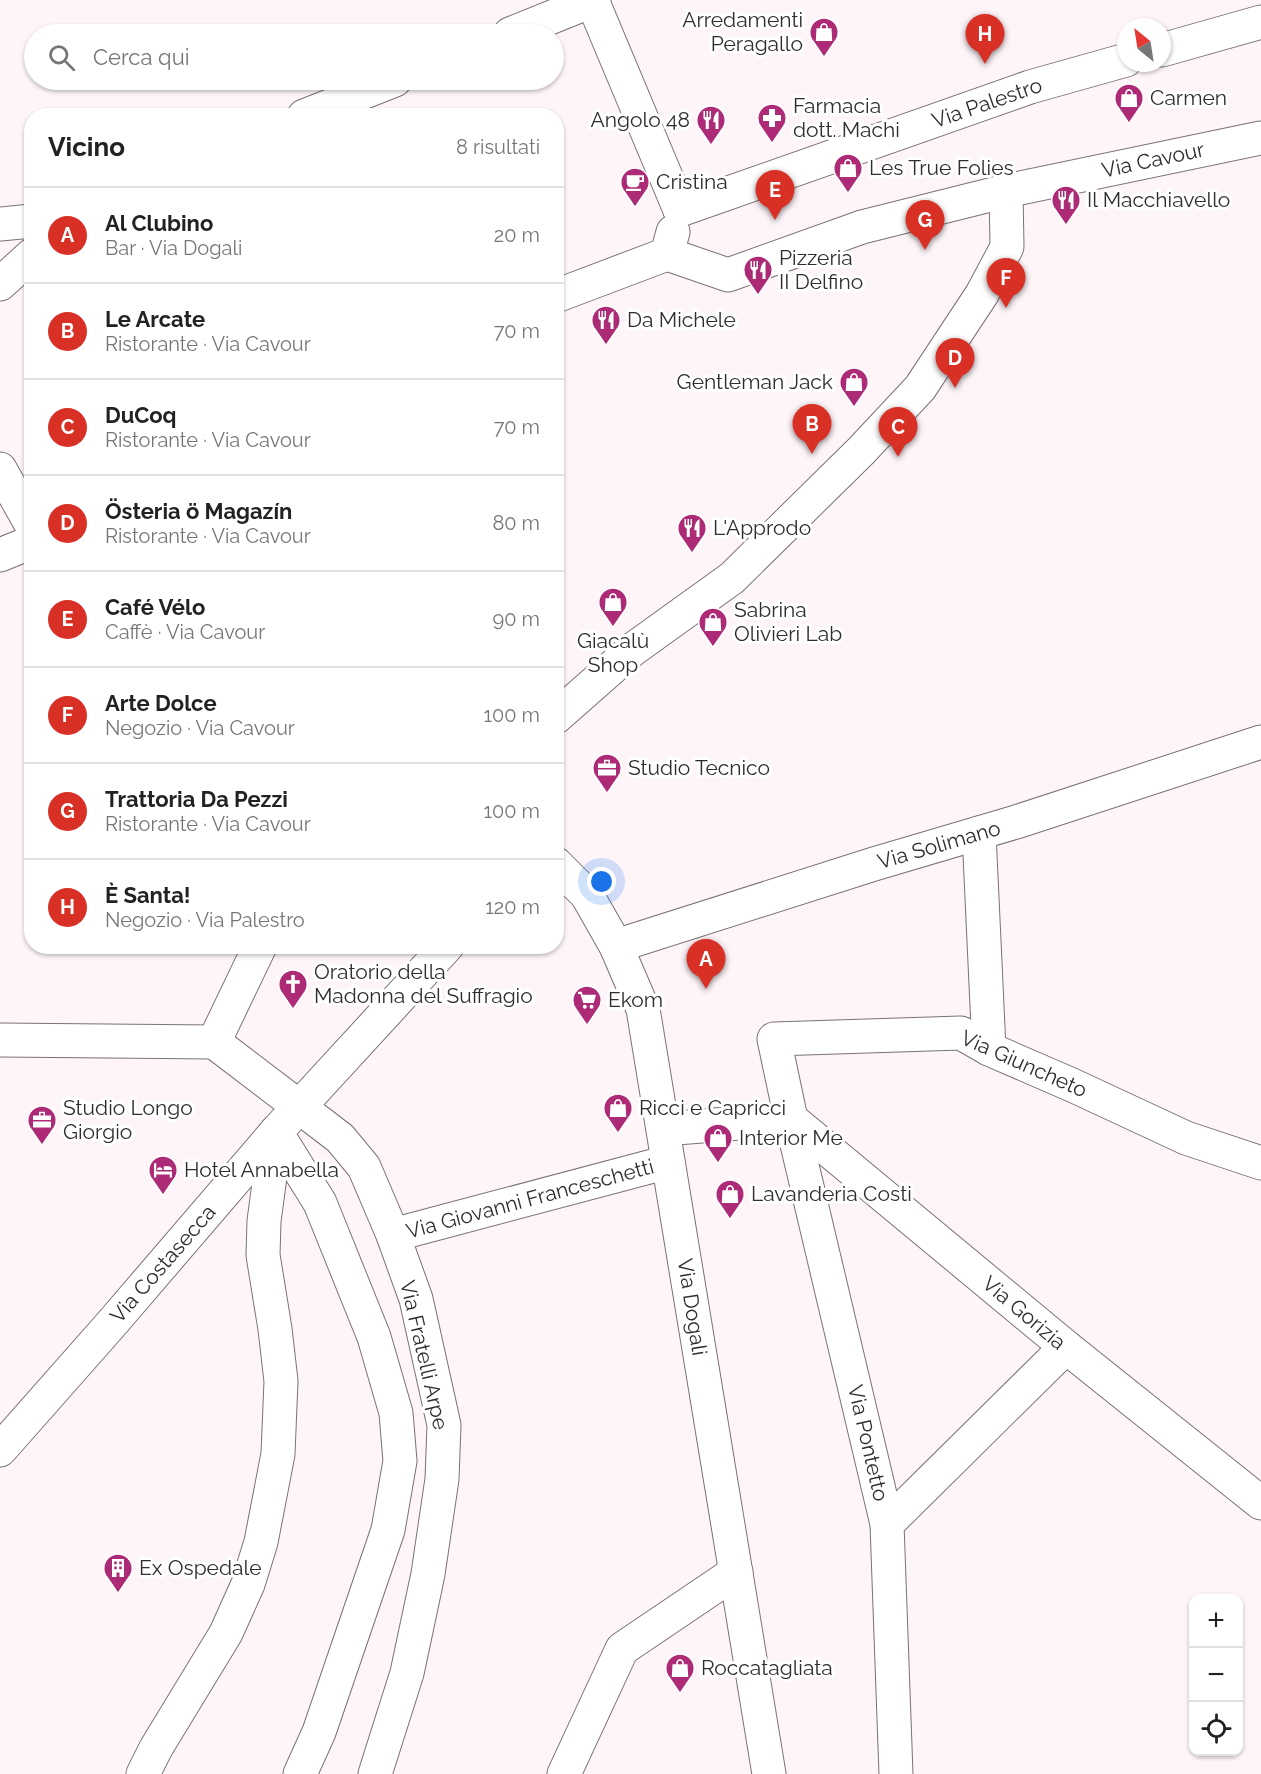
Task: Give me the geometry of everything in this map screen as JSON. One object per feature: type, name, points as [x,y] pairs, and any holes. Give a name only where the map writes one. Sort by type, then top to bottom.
[{"type":"street","points":[[534,24],[593,0],[680,210],[667,254],[564,293]]},
{"type":"street","points":[[1171,47],[1261,22]]},
{"type":"street","name":"Via Palestro","points":[[680,210],[1030,87],[1117,63]]},
{"type":"street","points":[[324,108],[370,90]]},
{"type":"street","name":"Via Cavour","points":[[667,254],[728,275],[862,227],[1006,191],[1261,138]]},
{"type":"street","points":[[564,710],[632,650],[732,578],[861,451],[920,388],[982,294],[1007,247],[1006,191]]},
{"type":"street","points":[[0,224],[24,222]]},
{"type":"street","points":[[0,284],[24,262]]},
{"type":"street","points":[[0,470],[24,512]]},
{"type":"street","points":[[0,555],[24,545]]},
{"type":"street","name":"Via Solimano","points":[[616,946],[874,864],[1016,822],[1261,742]]},
{"type":"street","points":[[979,833],[989,1049]]},
{"type":"street","name":"Via Dogali","points":[[564,872],[587,895],[616,946],[643,1010],[769,1774]]},
{"type":"street","points":[[0,1041],[214,1042],[257,954]]},
{"type":"street","name":"Via Costasecca","points":[[0,1449],[113,1322],[276,1132],[440,954]]},
{"type":"street","name":"Via Giuncheto","points":[[774,1040],[961,1033],[989,1049],[1186,1138],[1261,1163]]},
{"type":"street","name":"Via Pontetto","points":[[774,1040],[887,1524],[896,1774]]},
{"type":"street","name":"Via Fratelli Arpe","points":[[214,1042],[340,1138],[364,1167],[393,1235],[416,1299],[444,1425],[442,1479],[428,1574],[407,1673],[375,1774]]},
{"type":"street","points":[[663,1129],[791,1119]]},
{"type":"street","name":"Via Gorizia","points":[[791,1119],[1066,1347],[1261,1503]]},
{"type":"street","points":[[142,1774],[226,1633],[248,1584],[261,1542],[278,1454],[281,1381],[263,1255],[264,1221],[276,1132]]},
{"type":"street","points":[[276,1132],[320,1203],[374,1337],[396,1413],[400,1461],[388,1530],[319,1732],[300,1774]]},
{"type":"street","name":"Via Giovanni Franceschetti","points":[[393,1235],[668,1162]]},
{"type":"street","points":[[887,1524],[1066,1347]]},
{"type":"street","points":[[564,1774],[622,1649],[736,1572]]},
{"type":"place","name":"Arredamenti Peragallo","points":[[824,58]]},
{"type":"place","name":"È Santa!","points":[[985,64]]},
{"type":"place","name":"Carmen","points":[[1129,124]]},
{"type":"place","name":"Farmacia dott. Machi","points":[[772,144]]},
{"type":"place","name":"Angolo 48","points":[[711,146]]},
{"type":"place","name":"Les True Folies","points":[[848,194]]},
{"type":"place","name":"Cristina","points":[[635,208]]},
{"type":"place","name":"Café Vélo","points":[[775,220]]},
{"type":"place","name":"Il Macchiavello","points":[[1066,226]]},
{"type":"place","name":"Trattoria Da Pezzi","points":[[925,250]]},
{"type":"place","name":"Pizzeria II Delfino","points":[[758,296]]},
{"type":"place","name":"Arte Dolce","points":[[1006,308]]},
{"type":"place","name":"Da Michele","points":[[606,346]]},
{"type":"place","name":"Österia ö Magazín","points":[[955,388]]},
{"type":"place","name":"Gentleman Jack","points":[[854,408]]},
{"type":"place","name":"Le Arcate","points":[[812,454]]},
{"type":"place","name":"DuCoq","points":[[898,457]]},
{"type":"place","name":"L'Approdo","points":[[692,554]]},
{"type":"place","name":"Giacalù Shop","points":[[613,628]]},
{"type":"place","name":"Sabrina Olivieri Lab","points":[[713,648]]},
{"type":"place","name":"Studio Tecnico","points":[[607,794]]},
{"type":"place","name":"Al Clubino","points":[[706,989]]},
{"type":"place","name":"Oratorio della Madonna del Suffragio","points":[[293,1010]]},
{"type":"place","name":"Ekom","points":[[587,1026]]},
{"type":"place","name":"Ricci e Capricci","points":[[618,1134]]},
{"type":"place","name":"Studio Longo Giorgio","points":[[42,1146]]},
{"type":"place","name":"Interior Me","points":[[718,1164]]},
{"type":"place","name":"Hotel Annabella","points":[[163,1196]]},
{"type":"place","name":"Lavanderia Costi","points":[[730,1220]]},
{"type":"place","name":"Ex Ospedale","points":[[118,1594]]},
{"type":"place","name":"Roccatagliata","points":[[680,1694]]}]
